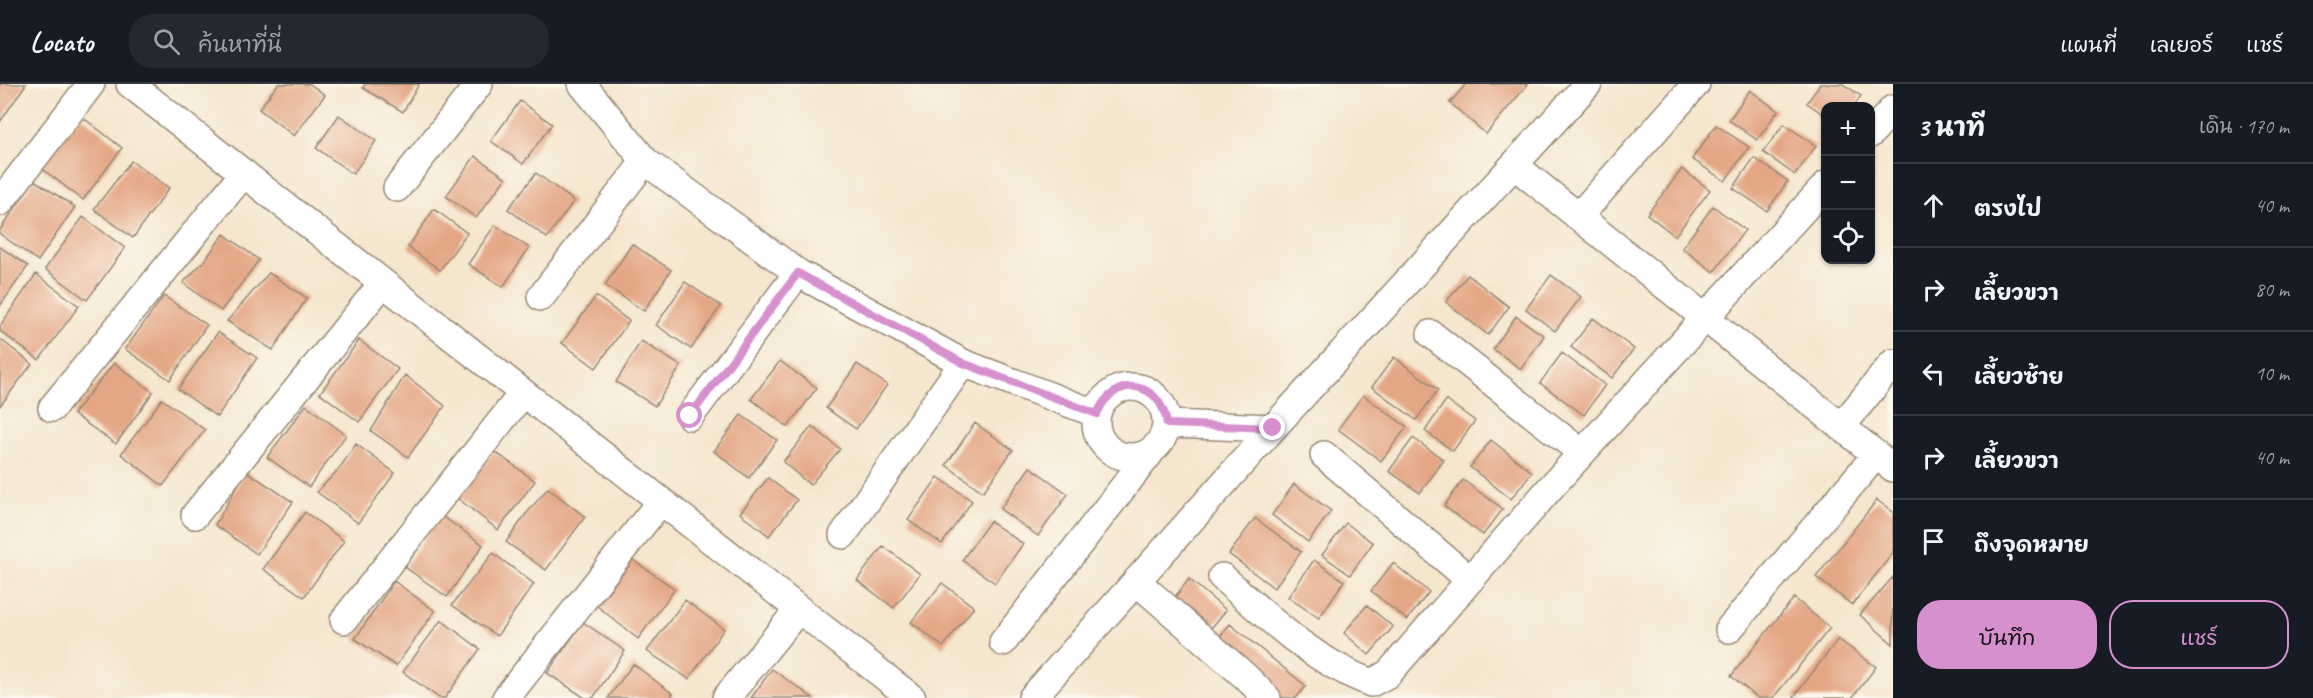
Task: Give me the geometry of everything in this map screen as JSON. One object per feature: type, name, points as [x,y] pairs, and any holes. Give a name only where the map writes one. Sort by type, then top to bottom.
[{"type":"street","points":[[0,202],[91,84]]},
{"type":"street","points":[[130,84],[912,698]]},
{"type":"street","points":[[397,188],[479,84]]},
{"type":"street","points":[[582,84],[645,160],[798,273],[963,363],[1097,414]]},
{"type":"street","points":[[1032,698],[1273,428],[1588,84]]},
{"type":"street","points":[[1578,217],[1696,84]]},
{"type":"street","points":[[1875,129],[1893,109]]},
{"type":"street","points":[[541,297],[645,160]]},
{"type":"street","points":[[1514,165],[1885,462],[1729,629]]},
{"type":"street","points":[[52,408],[244,173]]},
{"type":"street","points":[[1222,577],[1302,646],[1351,675],[1371,683],[1388,674],[1582,453],[1821,191]]},
{"type":"street","points":[[690,416],[798,273]]},
{"type":"street","points":[[195,515],[383,283]]},
{"type":"street","points":[[1431,334],[1582,453]]},
{"type":"street","points":[[843,535],[963,363]]},
{"type":"street","points":[[1841,427],[1893,363]]},
{"type":"street","points":[[1003,642],[1165,435],[1166,412],[1161,402],[1153,394],[1142,388],[1119,389],[1101,404],[1096,426],[1099,438],[1115,454],[1126,458],[1150,453]]},
{"type":"street","points":[[344,620],[524,393]]},
{"type":"street","points":[[1167,424],[1273,428]]},
{"type":"street","points":[[1324,455],[1470,580]]},
{"type":"street","points":[[506,698],[661,501]]},
{"type":"street","points":[[1136,581],[1246,677],[1266,698]]},
{"type":"street","points":[[726,698],[799,609]]},
{"type":"building","points":[[0,84],[26,84],[0,122]]},
{"type":"building","points":[[278,84],[310,84],[325,95],[294,136],[259,109]]},
{"type":"building","points":[[365,84],[419,84],[403,112],[363,88]]},
{"type":"building","points":[[1466,84],[1528,84],[1486,134],[1450,103]]},
{"type":"building","points":[[1820,84],[1843,84],[1861,96],[1857,102],[1821,102],[1821,113],[1807,103]]},
{"type":"building","points":[[1750,90],[1778,111],[1757,140],[1729,120]]},
{"type":"building","points":[[520,101],[552,124],[523,164],[491,141]]},
{"type":"building","points":[[339,115],[376,141],[353,174],[316,148]]},
{"type":"building","points":[[81,116],[122,148],[83,200],[40,167]]},
{"type":"building","points":[[1784,124],[1816,146],[1795,175],[1763,152]]},
{"type":"building","points":[[1716,125],[1749,147],[1725,181],[1692,159]]},
{"type":"building","points":[[475,156],[506,178],[476,218],[446,196]]},
{"type":"building","points":[[1754,158],[1788,181],[1767,211],[1733,188]]},
{"type":"building","points":[[131,161],[169,188],[133,238],[94,209]]},
{"type":"building","points":[[1682,169],[1710,190],[1675,236],[1647,214]]},
{"type":"building","points":[[536,173],[574,201],[547,238],[508,209]]},
{"type":"building","points":[[34,180],[75,207],[38,261],[0,234],[0,230]]},
{"type":"building","points":[[1713,206],[1745,230],[1714,272],[1682,248]]},
{"type":"building","points":[[434,209],[467,233],[440,270],[408,247]]},
{"type":"building","points":[[83,217],[125,248],[87,300],[45,269]]},
{"type":"building","points":[[495,225],[529,248],[503,287],[468,264]]},
{"type":"building","points":[[224,234],[259,260],[221,311],[183,283],[205,260]]},
{"type":"building","points":[[632,244],[671,270],[644,311],[605,285]]},
{"type":"building","points":[[0,247],[28,266],[0,306]]},
{"type":"building","points":[[269,273],[307,298],[273,350],[227,321]]},
{"type":"building","points":[[36,274],[79,306],[39,360],[0,331],[0,326]]},
{"type":"building","points":[[1468,275],[1509,307],[1488,335],[1446,302]]},
{"type":"building","points":[[1551,275],[1581,297],[1555,331],[1526,309]]},
{"type":"building","points":[[685,282],[721,306],[691,349],[656,325]]},
{"type":"building","points":[[164,296],[207,325],[170,380],[125,349]]},
{"type":"building","points":[[596,296],[629,321],[596,368],[562,343]]},
{"type":"building","points":[[1516,316],[1544,336],[1521,369],[1493,349]]},
{"type":"building","points":[[1593,318],[1634,349],[1612,378],[1571,347]]},
{"type":"building","points":[[218,332],[257,358],[217,417],[178,389]]},
{"type":"building","points":[[0,339],[32,364],[0,406]]},
{"type":"building","points":[[359,340],[398,369],[359,422],[320,393]]},
{"type":"building","points":[[641,341],[681,366],[655,406],[616,382]]},
{"type":"building","points":[[1562,353],[1605,385],[1584,415],[1540,383]]},
{"type":"building","points":[[1394,357],[1438,390],[1416,420],[1372,387]]},
{"type":"building","points":[[780,361],[817,388],[788,427],[751,399]]},
{"type":"building","points":[[114,363],[153,392],[116,444],[73,414]]},
{"type":"building","points":[[857,364],[887,385],[856,429],[826,408]]},
{"type":"building","points":[[405,375],[445,406],[408,457],[371,431]]},
{"type":"building","points":[[1363,395],[1407,427],[1381,461],[1338,429]]},
{"type":"building","points":[[162,399],[205,430],[163,486],[121,454]]},
{"type":"building","points":[[1446,400],[1475,421],[1453,451],[1425,431]]},
{"type":"building","points":[[306,405],[346,435],[309,487],[267,457]]},
{"type":"building","points":[[741,415],[777,440],[749,478],[714,451]]},
{"type":"building","points":[[975,423],[1013,450],[983,492],[946,465]]},
{"type":"building","points":[[812,426],[840,449],[810,485],[783,462]]},
{"type":"building","points":[[1413,438],[1444,460],[1420,493],[1389,471]]},
{"type":"building","points":[[1491,440],[1532,472],[1511,499],[1470,467]]},
{"type":"building","points":[[356,444],[395,473],[358,523],[317,492],[339,469]]},
{"type":"building","points":[[494,451],[535,481],[498,530],[456,497],[476,476]]},
{"type":"building","points":[[1030,467],[1068,494],[1038,536],[1000,509]]},
{"type":"building","points":[[246,471],[293,502],[257,554],[215,525]]},
{"type":"building","points":[[938,477],[972,501],[942,544],[908,520]]},
{"type":"building","points":[[768,478],[797,500],[769,536],[740,513]]},
{"type":"building","points":[[1463,480],[1503,509],[1483,535],[1444,506]]},
{"type":"building","points":[[1294,484],[1331,511],[1308,542],[1272,515]]},
{"type":"building","points":[[548,488],[585,517],[546,570],[506,542]]},
{"type":"building","points":[[1877,500],[1893,512],[1893,553],[1852,605],[1816,577]]},
{"type":"building","points":[[305,512],[344,541],[304,597],[263,569]]},
{"type":"building","points":[[441,515],[483,545],[447,597],[405,567]]},
{"type":"building","points":[[1255,518],[1301,552],[1274,588],[1229,554]]},
{"type":"building","points":[[990,521],[1023,544],[995,583],[962,560]]},
{"type":"building","points":[[1346,523],[1373,543],[1350,575],[1322,555]]},
{"type":"building","points":[[883,546],[920,574],[894,608],[857,580]]},
{"type":"building","points":[[493,553],[534,584],[497,636],[452,605]]},
{"type":"building","points":[[633,560],[675,589],[638,639],[597,606]]},
{"type":"building","points":[[1314,560],[1344,581],[1319,618],[1288,597]]},
{"type":"building","points":[[1393,563],[1429,592],[1407,620],[1371,591]]},
{"type":"building","points":[[1893,577],[1893,644],[1860,615]]},
{"type":"building","points":[[1189,579],[1226,610],[1208,632],[1171,602]]},
{"type":"building","points":[[394,581],[435,611],[396,666],[355,639]]},
{"type":"building","points":[[942,583],[974,607],[943,647],[911,622]]},
{"type":"building","points":[[1794,598],[1830,628],[1773,698],[1758,698],[1731,676]]},
{"type":"building","points":[[685,600],[724,629],[689,679],[647,651]]},
{"type":"building","points":[[1367,605],[1393,627],[1369,655],[1344,633]]},
{"type":"building","points":[[441,620],[480,649],[445,698],[439,698],[403,672]]},
{"type":"building","points":[[583,622],[625,651],[593,698],[585,698],[547,673]]},
{"type":"building","points":[[1230,624],[1306,686],[1296,698],[1283,698],[1215,642]]},
{"type":"building","points":[[1838,639],[1876,667],[1852,698],[1793,698]]},
{"type":"building","points":[[633,664],[673,694],[670,698],[608,698]]},
{"type":"building","points":[[772,669],[813,698],[751,698]]},
{"type":"route","points":[[690,416],[798,273],[963,363],[1097,414],[1101,404],[1109,395],[1119,389],[1131,387],[1142,388],[1161,402],[1166,412],[1167,424],[1273,428]]}]
